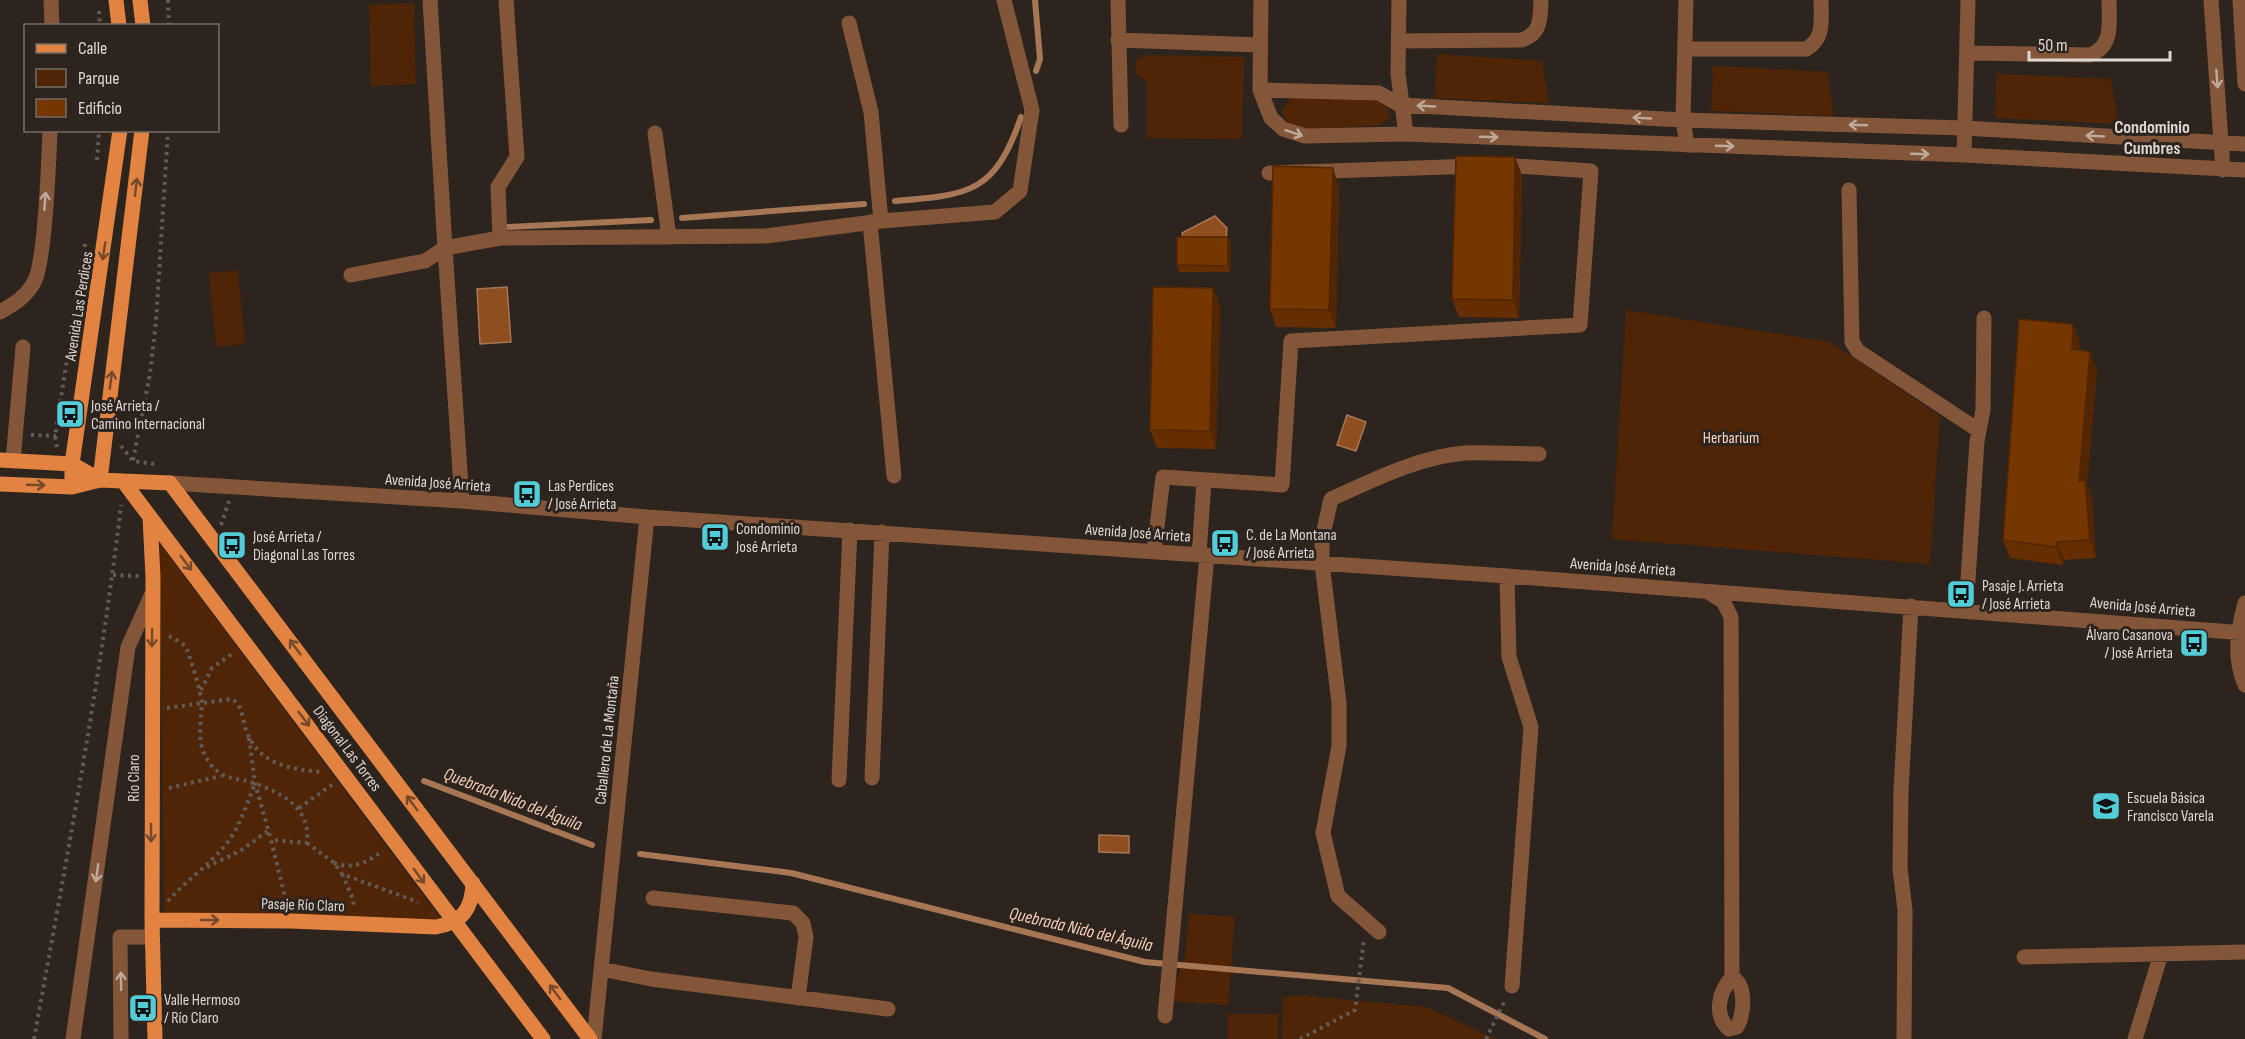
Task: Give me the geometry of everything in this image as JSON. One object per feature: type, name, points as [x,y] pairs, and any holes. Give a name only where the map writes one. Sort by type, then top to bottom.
[{"type":"main road","points":[[116,0],[119,24]]},
{"type":"main road","points":[[140,0],[143,24]]},
{"type":"main road","name":"Avenida Las Perdices","points":[[72,487],[72,464],[120,132]]},
{"type":"main road","points":[[100,480],[142,132]]},
{"type":"main road","name":"Avenida José Arrieta","points":[[7,460],[72,464],[100,480]]},
{"type":"main road","name":"Avenida José Arrieta","points":[[0,484],[72,487],[100,480],[170,483]]},
{"type":"main road","name":"Diagonal Las Torres","points":[[123,481],[346,775],[453,923],[543,1039]]},
{"type":"main road","name":"Diagonal Las Torres","points":[[170,483],[592,1039]]},
{"type":"main road","name":"Río Claro","points":[[150,517],[153,594],[151,792],[155,1039]]},
{"type":"main road","points":[[453,923],[464,915],[470,905],[473,883]]},
{"type":"main road","name":"Pasaje Río Claro","points":[[152,920],[291,921],[436,927],[453,923]]},
{"type":"street","points":[[51,0],[52,24]]},
{"type":"street","points":[[430,0],[462,501]]},
{"type":"street","points":[[500,238],[498,187],[517,157],[507,0]]},
{"type":"street","points":[[351,275],[425,261],[445,248],[500,238],[766,236],[876,222],[995,212],[1020,191],[1032,110],[1004,0]]},
{"type":"street","points":[[1118,0],[1120,125]]},
{"type":"street","points":[[1261,0],[1260,90],[1271,118],[1283,129],[1305,136],[1406,134],[1964,155],[2245,170]]},
{"type":"street","points":[[1399,0],[1400,105],[1406,134]]},
{"type":"street","points":[[1398,41],[1522,40],[1535,33],[1539,26],[1541,0]]},
{"type":"street","points":[[1686,0],[1683,120],[1687,145]]},
{"type":"street","points":[[1685,49],[1806,50],[1817,42],[1820,36],[1821,0]]},
{"type":"street","points":[[1964,155],[1968,0]]},
{"type":"street","points":[[1967,53],[2090,55],[2099,51],[2108,39],[2109,0]]},
{"type":"street","points":[[2211,0],[2223,170]]},
{"type":"street","points":[[2240,0],[2245,84]]},
{"type":"street","points":[[849,24],[871,112],[876,222],[894,476]]},
{"type":"street","points":[[1118,40],[1260,45]]},
{"type":"street","points":[[1260,90],[1379,93],[1400,105],[1683,120],[1964,128],[2245,144]]},
{"type":"street","points":[[0,312],[24,297],[36,280],[43,232],[50,132]]},
{"type":"street","points":[[655,133],[669,237]]},
{"type":"street","points":[[1154,551],[1163,477],[1282,485],[1292,341],[1580,325],[1591,171],[1518,165],[1269,173]]},
{"type":"street","points":[[1849,190],[1852,342],[1858,351],[1978,430]]},
{"type":"street","points":[[1966,610],[1978,430],[1983,410],[1984,318]]},
{"type":"street","points":[[7,460],[16,434],[23,346]]},
{"type":"street","points":[[1379,932],[1338,896],[1323,832],[1339,746],[1339,704],[1322,563],[1322,539],[1331,499],[1389,473],[1424,461],[1464,453],[1539,454]]},
{"type":"street","points":[[1165,1016],[1203,555],[1204,481]]},
{"type":"street","name":"Avenida José Arrieta","points":[[170,483],[462,501],[647,517],[1704,590],[2241,632]]},
{"type":"street","name":"Caballero de La Montaña","points":[[592,1039],[647,517]]},
{"type":"street","points":[[839,780],[850,530]]},
{"type":"street","points":[[872,778],[882,532]]},
{"type":"street","points":[[1507,576],[1509,657],[1531,727],[1512,986]]},
{"type":"street","points":[[1704,590],[1723,601],[1731,617],[1731,977]]},
{"type":"street","points":[[73,1039],[128,647],[153,594]]},
{"type":"street","points":[[1731,617],[1741,602],[1766,595]]},
{"type":"street","points":[[2245,603],[2241,632],[2241,675],[2245,685]]},
{"type":"street","points":[[1904,1039],[1905,920],[1900,868],[1901,791],[1911,606]]},
{"type":"street","points":[[653,898],[793,913],[803,923],[806,938],[798,998]]},
{"type":"street","points":[[121,1039],[120,937],[152,937]]},
{"type":"street","points":[[2024,957],[2245,952]]},
{"type":"street","points":[[2135,1039],[2161,954]]},
{"type":"street","points":[[601,969],[651,979],[888,1009]]},
{"type":"path","points":[[168,0],[169,24]]},
{"type":"path","points":[[119,443],[133,461],[150,374],[156,322],[168,132]]},
{"type":"path","points":[[16,434],[76,439]]},
{"type":"path","points":[[34,1039],[113,574]]},
{"type":"path","points":[[152,627],[185,646],[202,702],[198,729],[200,744],[209,763],[221,776]]},
{"type":"path","points":[[200,690],[207,676],[218,663],[248,646]]},
{"type":"path","points":[[151,710],[224,699],[237,702],[249,737],[255,783],[291,921]]},
{"type":"path","points":[[249,737],[267,758],[278,764],[294,770],[346,775]]},
{"type":"path","points":[[299,808],[346,775]]},
{"type":"path","points":[[151,792],[221,776],[255,783],[299,808],[307,823],[307,843]]},
{"type":"path","points":[[204,869],[235,831],[255,783]]},
{"type":"path","points":[[152,920],[183,885],[204,869],[240,851],[268,831]]},
{"type":"path","points":[[271,840],[307,843],[343,867],[361,864],[395,842]]},
{"type":"path","points":[[334,863],[342,874],[353,899],[355,924]]},
{"type":"path","points":[[342,874],[423,905]]},
{"type":"path","points":[[1300,1039],[1355,1010],[1367,921]]},
{"type":"path","points":[[1486,1037],[1502,1007]]},
{"type":"green space","points":[[414,3],[416,84],[371,86],[369,5]]},
{"type":"green space","points":[[1437,54],[1542,61],[1549,103],[1435,98]]},
{"type":"green space","points":[[1146,55],[1244,57],[1242,139],[1147,138],[1147,82],[1135,73],[1136,61]]},
{"type":"green space","points":[[1713,66],[1827,72],[1834,116],[1711,111]]},
{"type":"green space","points":[[1997,74],[2111,79],[2118,124],[1995,118]]},
{"type":"green space","points":[[1292,97],[1372,97],[1384,102],[1391,116],[1380,125],[1303,130],[1288,126],[1282,110]]},
{"type":"green space","points":[[238,270],[245,344],[216,347],[209,273]]},
{"type":"green space","name":"Herbarium","points":[[1626,310],[1830,342],[1940,416],[1930,564],[1612,539]]},
{"type":"green space","points":[[160,544],[444,923],[164,913]]},
{"type":"green space","points":[[1189,914],[1235,917],[1228,1005],[1173,1001],[1175,983],[1185,957]]},
{"type":"green space","points":[[1296,995],[1427,1007],[1496,1039],[1282,1039],[1283,998]]},
{"type":"green space","points":[[1228,1014],[1278,1014],[1278,1039],[1228,1039]]},
{"type":"shaded area","points":[[1215,216],[1227,228],[1226,241],[1183,239],[1182,233]]},
{"type":"shaded area","points":[[507,287],[511,342],[480,344],[477,289]]},
{"type":"shaded area","points":[[1347,415],[1366,422],[1356,451],[1337,445]]},
{"type":"shaded area","points":[[1099,835],[1129,836],[1129,853],[1099,852]]},
{"type":"building","points":[[1456,156],[1515,157],[1513,300],[1452,299]]},
{"type":"building","points":[[1273,166],[1333,168],[1329,310],[1270,309]]},
{"type":"building","points":[[1177,237],[1228,237],[1228,266],[1177,265]]},
{"type":"building","points":[[1153,287],[1213,288],[1210,431],[1150,430]]},
{"type":"building","points":[[2019,319],[2073,324],[2072,349],[2090,352],[2079,481],[2085,480],[2090,540],[2057,542],[2056,547],[2003,540]]},
{"type":"waterway","points":[[1035,0],[1040,59],[1036,71]]},
{"type":"waterway","points":[[895,201],[943,196],[961,192],[976,185],[1001,161],[1021,117]]},
{"type":"waterway","points":[[682,218],[864,204]]},
{"type":"waterway","points":[[506,227],[651,220]]},
{"type":"waterway","name":"Quebrada Nido del Águila","points":[[424,781],[592,845]]},
{"type":"waterway","name":"Quebrada Nido del Águila","points":[[640,854],[791,873],[1145,962],[1448,988],[1545,1039]]},
{"type":"place","name":"José Arrieta / Camino Internacional","points":[[70,414]]},
{"type":"place","name":"Las Perdices / José Arrieta","points":[[527,494]]},
{"type":"place","name":"Condominio José Arrieta","points":[[715,537]]},
{"type":"place","name":"C. de La Montana / José Arrieta","points":[[1225,543]]},
{"type":"place","name":"José Arrieta / Diagonal Las Torres","points":[[232,545]]},
{"type":"place","name":"Pasaje J. Arrieta / José Arrieta","points":[[1961,594]]},
{"type":"place","name":"Álvaro Casanova / José Arrieta","points":[[2194,643]]},
{"type":"place","name":"Escuela Básica Francisco Varela","points":[[2106,806]]},
{"type":"place","name":"Valle Hermoso / Río Claro","points":[[143,1008]]},
{"type":"district","name":"Condominio Cumbres","points":[[2152,137]]}]
